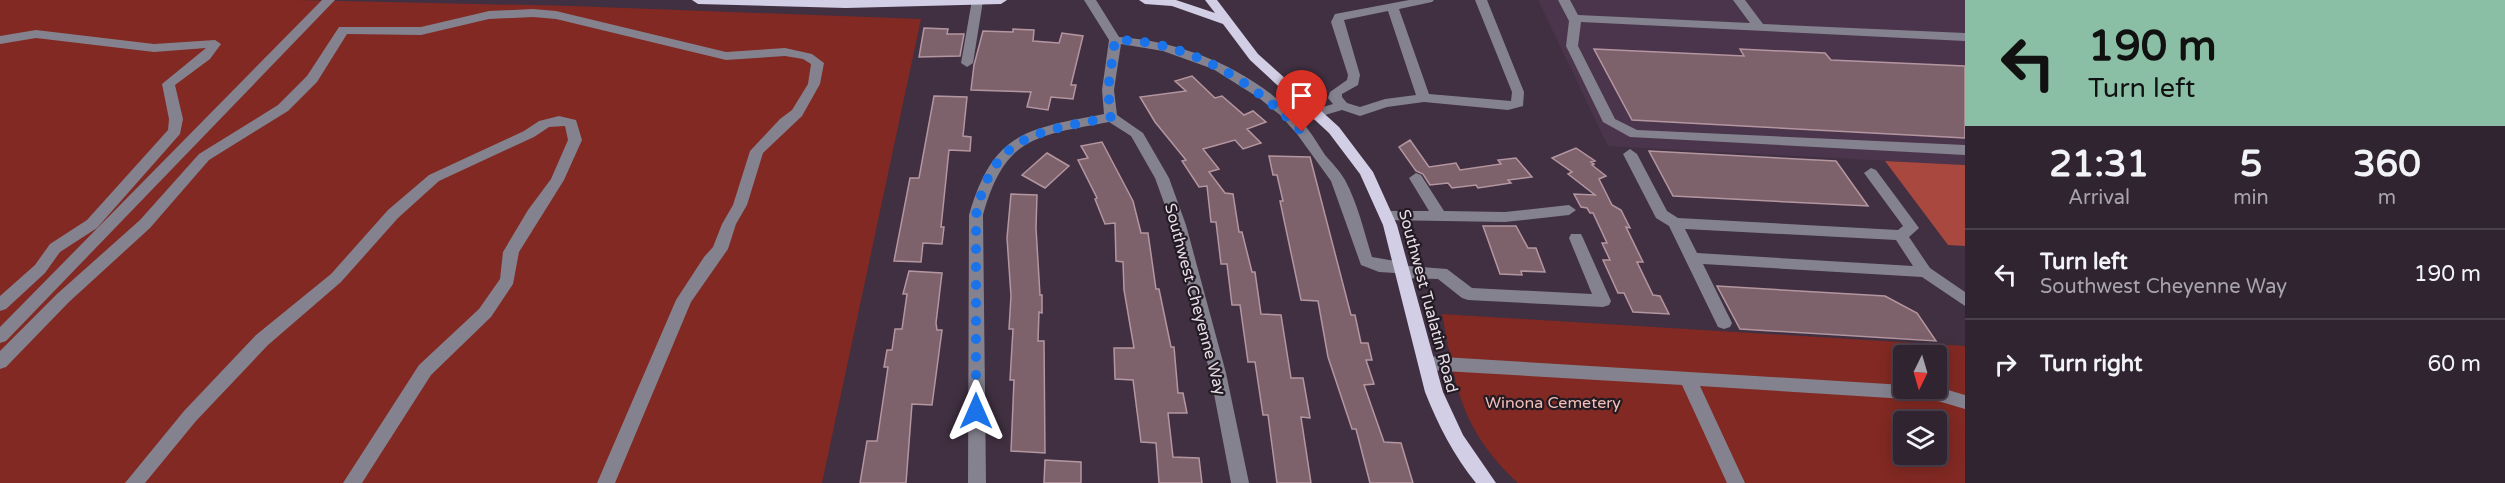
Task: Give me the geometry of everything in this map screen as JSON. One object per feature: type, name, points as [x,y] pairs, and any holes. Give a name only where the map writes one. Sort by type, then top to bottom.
[{"type":"main road","points":[[698,0],[846,4],[1001,0]]},
{"type":"main road","points":[[1144,0],[1174,3],[1225,21]]},
{"type":"main road","name":"Southwest Tualatin Road","points":[[1210,0],[1266,69],[1318,113],[1366,172],[1387,216],[1434,392],[1459,448],[1487,483]]},
{"type":"street","points":[[0,337],[329,0]]},
{"type":"street","points":[[977,483],[976,215],[980,195],[988,173],[1015,145],[1035,134],[1111,117],[1108,90],[1115,40],[1090,0]]},
{"type":"street","points":[[1428,0],[1339,17],[1337,22],[1354,75],[1353,82],[1336,92],[1335,98],[1342,106],[1360,112],[1385,103],[1424,98],[1508,106],[1518,103],[1518,92],[1481,0]]},
{"type":"street","points":[[1564,0],[1573,18],[1572,46],[1610,122],[1628,132],[1965,150]]},
{"type":"street","points":[[1739,0],[1759,27]]},
{"type":"street","points":[[967,63],[977,1]]},
{"type":"street","points":[[1392,6],[1424,98]]},
{"type":"street","points":[[0,362],[63,298],[145,224],[204,157],[283,108],[312,79],[343,30],[421,31],[489,15],[533,13],[556,15],[726,56],[742,57],[779,52],[805,53],[818,63],[814,84],[797,113],[785,122],[757,152],[740,205],[729,224],[720,249],[709,261],[684,300],[606,483]]},
{"type":"street","points":[[1573,18],[1965,37]]},
{"type":"street","points":[[0,40],[36,34],[82,37],[126,46],[154,48],[215,44],[209,54],[168,84],[176,119],[175,132],[92,224],[55,248],[40,269],[0,305]]},
{"type":"street","points":[[1115,40],[1135,40],[1171,47],[1200,59],[1234,77],[1283,111],[1302,132],[1336,178],[1351,208],[1366,261],[1402,270],[1443,273],[1468,294],[1603,301],[1576,238]]},
{"type":"street","points":[[1318,113],[1342,106]]},
{"type":"street","name":"Southwest Cheyenne Way","points":[[1111,117],[1136,133],[1162,178],[1179,225],[1218,372],[1240,483]]},
{"type":"street","points":[[134,483],[190,416],[262,340],[336,278],[393,214],[434,178],[529,134],[543,123],[560,119],[571,123],[575,140],[557,180],[533,214],[511,252],[508,280],[486,313],[425,370],[352,483]]},
{"type":"street","points":[[1630,154],[1661,214],[1675,223],[1900,235],[1912,228],[1870,173]]},
{"type":"street","points":[[1416,178],[1439,216]]},
{"type":"street","points":[[1387,216],[1505,217],[1569,210]]},
{"type":"street","points":[[1675,223],[1724,322]]},
{"type":"street","points":[[1900,235],[1925,272],[1965,300]]},
{"type":"street","points":[[1692,258],[1925,272]]},
{"type":"street","points":[[1426,363],[1938,394],[1965,402]]},
{"type":"street","points":[[1688,379],[1736,483]]},
{"type":"shaded area","points":[[1538,0],[1965,0],[1965,165],[1608,146]]},
{"type":"shaded area","points":[[1885,161],[1965,165],[1965,246],[1948,245]]},
{"type":"green space","points":[[0,0],[297,0],[573,6],[921,19],[822,483],[0,483]]},
{"type":"green space","name":"Winona Cemetery","points":[[1442,314],[1965,346],[1965,483],[1518,483],[1499,463],[1472,425],[1452,364]]},
{"type":"building","points":[[924,28],[948,29],[947,34],[964,34],[960,56],[919,57]]},
{"type":"building","points":[[1013,29],[1034,30],[1033,41],[1059,43],[1062,33],[1083,36],[1071,85],[1076,85],[1073,99],[1051,97],[1048,110],[1027,107],[1031,92],[971,90],[974,65],[983,31],[1013,32]]},
{"type":"building","points":[[1594,49],[1744,56],[1740,49],[1825,53],[1831,60],[1965,66],[1965,138],[1632,120]]},
{"type":"building","points":[[1192,76],[1215,98],[1222,96],[1244,115],[1253,111],[1266,122],[1247,129],[1261,143],[1243,149],[1235,140],[1203,149],[1219,169],[1209,172],[1225,193],[1233,194],[1239,232],[1242,232],[1252,272],[1255,272],[1261,314],[1281,315],[1291,378],[1303,378],[1310,418],[1301,417],[1311,483],[1277,483],[1268,415],[1263,415],[1255,362],[1248,362],[1240,305],[1232,305],[1227,264],[1221,264],[1216,222],[1211,222],[1207,186],[1199,187],[1182,161],[1186,160],[1155,122],[1140,97],[1186,91],[1175,81]]},
{"type":"building","points":[[934,96],[967,97],[963,136],[971,137],[970,151],[949,150],[941,227],[944,227],[942,244],[923,243],[921,262],[894,261],[910,178],[919,178]]},
{"type":"building","points":[[1410,140],[1429,167],[1456,163],[1460,170],[1501,164],[1498,160],[1516,158],[1532,177],[1508,180],[1511,183],[1478,188],[1476,185],[1452,188],[1448,183],[1430,185],[1423,174],[1416,171],[1399,147]]},
{"type":"building","points":[[1102,142],[1133,201],[1141,233],[1148,233],[1156,289],[1159,289],[1171,347],[1174,347],[1178,393],[1183,393],[1187,413],[1168,413],[1173,457],[1199,458],[1202,483],[1159,483],[1156,443],[1141,442],[1133,380],[1115,379],[1114,348],[1134,348],[1124,290],[1123,262],[1116,261],[1115,223],[1105,224],[1095,199],[1097,198],[1078,160],[1088,158],[1081,146]]},
{"type":"building","points":[[1576,148],[1595,161],[1591,162],[1594,164],[1592,165],[1606,176],[1599,179],[1612,205],[1621,210],[1630,228],[1626,227],[1643,262],[1637,262],[1653,295],[1660,296],[1669,314],[1633,312],[1624,293],[1618,293],[1603,260],[1610,260],[1602,243],[1607,243],[1593,213],[1581,207],[1574,194],[1595,195],[1568,174],[1572,172],[1552,158]]},
{"type":"building","points":[[1649,151],[1836,161],[1868,206],[1673,196]]},
{"type":"building","points":[[1047,153],[1069,166],[1045,188],[1022,175]]},
{"type":"building","points":[[1269,156],[1310,157],[1351,315],[1355,315],[1361,343],[1368,343],[1372,360],[1366,360],[1374,384],[1364,385],[1384,442],[1401,443],[1413,483],[1370,483],[1356,429],[1352,429],[1328,357],[1318,301],[1301,300],[1280,201],[1283,201],[1277,175],[1273,175]]},
{"type":"building","points":[[1011,194],[1037,195],[1036,228],[1040,295],[1042,295],[1038,341],[1044,341],[1045,453],[1011,451],[1014,380],[1010,380],[1013,329],[1009,329],[1011,296],[1007,238]]},
{"type":"building","points":[[1483,226],[1516,226],[1528,248],[1536,248],[1545,272],[1521,271],[1522,275],[1500,274]]},
{"type":"building","points":[[909,271],[942,273],[936,323],[937,330],[942,330],[932,405],[912,404],[906,483],[860,483],[867,441],[877,441],[888,367],[884,367],[887,350],[892,350],[895,329],[902,329],[907,294],[903,294]]},
{"type":"building","points":[[1717,286],[1885,296],[1917,313],[1936,341],[1740,329]]},
{"type":"building","points":[[1045,460],[1081,462],[1081,483],[1044,483]]},
{"type":"route","points":[[976,411],[976,215],[988,173],[1015,145],[1035,134],[1111,117],[1108,90],[1115,40],[1135,40],[1171,47],[1200,59],[1257,92],[1283,111],[1302,132]]}]
